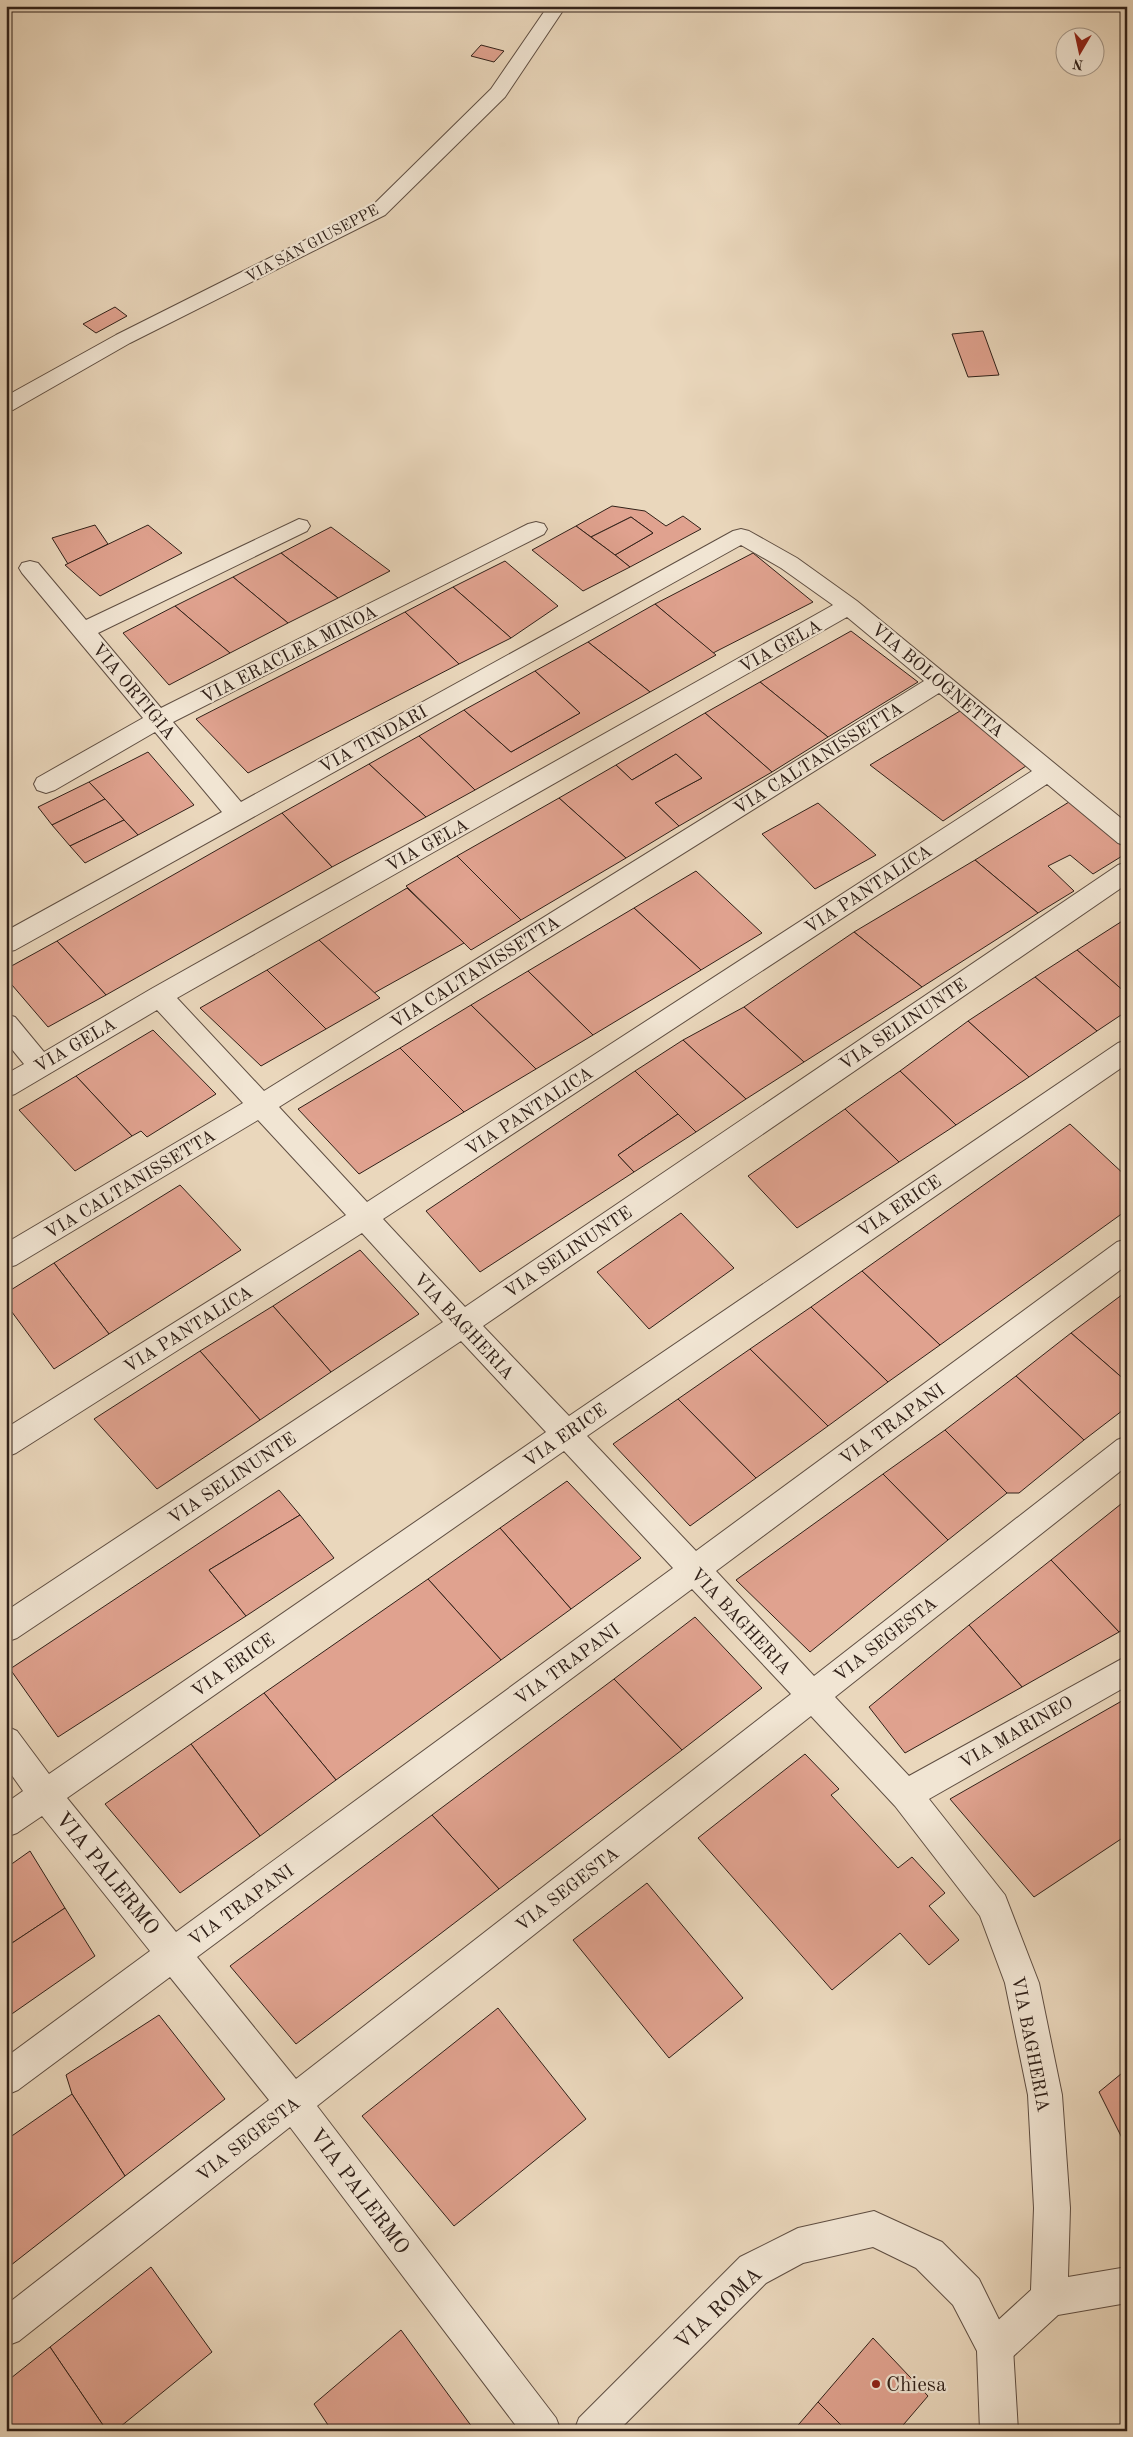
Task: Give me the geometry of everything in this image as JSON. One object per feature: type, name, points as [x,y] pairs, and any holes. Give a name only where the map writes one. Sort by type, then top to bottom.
[{"type":"street","name":"VIA SAN GIUSEPPE","points":[[6,405],[123,339],[378,211],[498,93],[557,6]]},
{"type":"street","points":[[84,632],[299,526]]},
{"type":"street","name":"VIA ERACLEA MINOA","points":[[46,784],[158,720],[536,529]]},
{"type":"street","name":"VIA BOLOGNETTA","points":[[741,536],[789,563],[850,606],[1127,837]]},
{"type":"street","name":"VIA TINDARI","points":[[6,943],[741,536]]},
{"type":"street","name":"VIA ORTIGIA","points":[[30,568],[238,814]]},
{"type":"street","name":"VIA GELA","points":[[6,1087],[40,1065],[160,996],[850,606]]},
{"type":"street","name":"VIA CALTANISSETTA","points":[[6,1257],[260,1106],[940,682]]},
{"type":"street","name":"VIA PANTALICA","points":[[6,1444],[364,1218],[1048,772]]},
{"type":"street","name":"VIA SELINUNTE","points":[[6,1628],[463,1324],[1127,871]]},
{"type":"street","name":"VIA BAGHERIA","points":[[160,996],[364,1218],[906,1795],[993,1906],[1022,1983],[1045,2095],[1052,2208],[1049,2298]]},
{"type":"street","points":[[6,1024],[40,1065]]},
{"type":"street","name":"VIA ERICE","points":[[6,1822],[566,1434],[1127,1050]]},
{"type":"street","name":"VIA TRAPANI","points":[[6,2078],[1127,1250]]},
{"type":"street","name":"VIA SEGESTA","points":[[6,2328],[1127,1449]]},
{"type":"street","name":"VIA MARINEO","points":[[906,1795],[1127,1670]]},
{"type":"street","name":"VIA PALERMO","points":[[6,1741],[45,1795],[293,2103],[543,2431]]},
{"type":"street","name":"VIA ROMA","points":[[592,2431],[753,2270],[798,2246],[874,2229],[929,2255],[966,2292],[995,2348]]},
{"type":"street","points":[[999,2431],[995,2348],[1049,2298],[1127,2285]]},
{"type":"building","points":[[481,45],[504,51],[494,62],[471,56]]},
{"type":"building","points":[[115,307],[127,316],[96,333],[83,324]]},
{"type":"building","points":[[983,331],[999,375],[968,377],[952,334]]},
{"type":"building","points":[[612,506],[645,511],[666,526],[683,516],[701,529],[630,567],[615,555],[653,533],[631,517],[591,537],[576,526]]},
{"type":"building","points":[[631,517],[653,533],[615,555],[591,537]]},
{"type":"building","points":[[95,525],[108,544],[68,564],[52,538]]},
{"type":"building","points":[[148,525],[182,553],[100,596],[65,565]]},
{"type":"building","points":[[576,526],[630,567],[583,591],[532,550]]},
{"type":"building","points":[[331,527],[390,571],[338,598],[281,553]]},
{"type":"building","points":[[281,553],[338,598],[288,623],[233,577]]},
{"type":"building","points":[[753,553],[813,602],[713,653],[655,604]]},
{"type":"building","points":[[505,561],[558,606],[511,638],[453,587]]},
{"type":"building","points":[[233,577],[288,623],[230,653],[175,606]]},
{"type":"building","points":[[453,587],[511,638],[459,664],[405,612]]},
{"type":"building","points":[[655,604],[716,655],[650,692],[588,642]]},
{"type":"building","points":[[175,606],[230,653],[169,685],[123,633]]},
{"type":"building","points":[[405,612],[459,664],[248,773],[196,719]]},
{"type":"building","points":[[851,631],[918,682],[828,737],[760,682]]},
{"type":"building","points":[[588,642],[650,692],[475,790],[419,736],[464,710],[511,752],[580,713],[535,671]]},
{"type":"building","points":[[535,671],[580,713],[511,752],[464,710]]},
{"type":"building","points":[[760,682],[828,737],[772,772],[705,713]]},
{"type":"building","points":[[960,711],[1026,766],[943,821],[870,765]]},
{"type":"building","points":[[705,713],[772,772],[679,826],[655,803],[702,778],[676,754],[632,780],[616,765]]},
{"type":"building","points":[[419,736],[475,790],[426,817],[369,764]]},
{"type":"building","points":[[148,752],[194,805],[138,835],[89,782]]},
{"type":"building","points":[[676,754],[702,778],[655,803],[679,826],[626,858],[559,798],[616,765],[632,780]]},
{"type":"building","points":[[369,764],[426,817],[332,867],[282,813]]},
{"type":"building","points":[[89,782],[105,799],[52,825],[38,807]]},
{"type":"building","points":[[559,798],[626,858],[521,920],[457,856]]},
{"type":"building","points":[[105,799],[124,820],[70,846],[52,825]]},
{"type":"building","points":[[1069,802],[1127,850],[1127,853],[1093,874],[1070,855],[1048,866],[1074,891],[1038,913],[975,860]]},
{"type":"building","points":[[818,803],[876,855],[815,889],[762,834]]},
{"type":"building","points":[[282,813],[332,867],[106,995],[57,941]]},
{"type":"building","points":[[124,820],[138,835],[85,863],[70,846]]},
{"type":"building","points":[[457,856],[521,920],[471,950],[406,886]]},
{"type":"building","points":[[975,860],[1038,913],[922,987],[854,932]]},
{"type":"building","points":[[696,871],[762,933],[701,970],[634,908]]},
{"type":"building","points":[[407,888],[464,943],[374,993],[319,940]]},
{"type":"building","points":[[634,908],[701,970],[593,1035],[528,971]]},
{"type":"building","points":[[1127,918],[1127,994],[1077,950]]},
{"type":"building","points":[[854,932],[922,987],[804,1062],[744,1007]]},
{"type":"building","points":[[319,940],[380,998],[326,1029],[267,970]]},
{"type":"building","points":[[57,941],[106,995],[48,1027],[6,978],[6,969]]},
{"type":"building","points":[[1077,950],[1127,994],[1127,1011],[1097,1031],[1035,977]]},
{"type":"building","points":[[267,970],[326,1029],[261,1066],[200,1008]]},
{"type":"building","points":[[528,971],[593,1035],[536,1069],[471,1005]]},
{"type":"building","points":[[1035,977],[1097,1031],[1029,1077],[968,1021]]},
{"type":"building","points":[[471,1005],[536,1069],[464,1112],[400,1048]]},
{"type":"building","points":[[744,1007],[804,1062],[746,1099],[683,1040]]},
{"type":"building","points":[[968,1021],[1029,1077],[956,1125],[900,1071]]},
{"type":"building","points":[[153,1030],[216,1094],[147,1137],[141,1131],[132,1136],[76,1076]]},
{"type":"building","points":[[683,1040],[746,1099],[696,1132],[635,1071]]},
{"type":"building","points":[[400,1048],[464,1112],[359,1174],[298,1109]]},
{"type":"building","points":[[635,1071],[678,1114],[618,1155],[634,1172],[480,1272],[426,1211]]},
{"type":"building","points":[[900,1071],[956,1125],[899,1162],[845,1109]]},
{"type":"building","points":[[76,1076],[132,1136],[75,1171],[19,1110]]},
{"type":"building","points":[[845,1109],[899,1162],[797,1228],[748,1176]]},
{"type":"building","points":[[678,1114],[696,1132],[634,1172],[618,1155]]},
{"type":"building","points":[[1070,1124],[1127,1177],[1127,1210],[940,1345],[862,1271]]},
{"type":"building","points":[[180,1185],[241,1250],[109,1334],[54,1263]]},
{"type":"building","points":[[681,1213],[734,1268],[649,1329],[597,1272]]},
{"type":"building","points":[[360,1250],[419,1314],[331,1372],[273,1306]]},
{"type":"building","points":[[54,1263],[109,1334],[54,1369],[6,1304],[6,1293]]},
{"type":"building","points":[[862,1271],[940,1345],[888,1382],[811,1307]]},
{"type":"building","points":[[1127,1291],[1127,1382],[1071,1333]]},
{"type":"building","points":[[273,1306],[331,1372],[260,1420],[200,1351]]},
{"type":"building","points":[[811,1307],[888,1382],[828,1426],[750,1349]]},
{"type":"building","points":[[1071,1333],[1127,1382],[1127,1407],[1084,1440],[1016,1376]]},
{"type":"building","points":[[750,1349],[828,1426],[756,1478],[678,1399]]},
{"type":"building","points":[[200,1351],[260,1420],[157,1489],[94,1419]]},
{"type":"building","points":[[1016,1376],[1084,1440],[1019,1493],[1007,1493],[945,1430]]},
{"type":"building","points":[[678,1399],[756,1478],[690,1526],[613,1444]]},
{"type":"building","points":[[945,1430],[1007,1493],[948,1540],[883,1474]]},
{"type":"building","points":[[883,1474],[948,1540],[810,1652],[736,1580]]},
{"type":"building","points":[[567,1481],[641,1558],[571,1609],[500,1528]]},
{"type":"building","points":[[279,1490],[300,1515],[209,1570],[246,1616],[58,1737],[10,1669]]},
{"type":"building","points":[[1121,1504],[1127,1511],[1127,1627],[1119,1632],[1051,1560]]},
{"type":"building","points":[[300,1515],[334,1558],[246,1616],[209,1570]]},
{"type":"building","points":[[500,1528],[571,1609],[501,1660],[428,1579]]},
{"type":"building","points":[[1051,1560],[1119,1632],[1022,1687],[969,1625]]},
{"type":"building","points":[[428,1579],[501,1660],[336,1780],[264,1693]]},
{"type":"building","points":[[695,1617],[762,1688],[682,1750],[614,1679]]},
{"type":"building","points":[[969,1625],[1022,1687],[905,1753],[869,1707]]},
{"type":"building","points":[[614,1679],[682,1750],[499,1889],[432,1815]]},
{"type":"building","points":[[264,1693],[336,1780],[260,1836],[191,1744]]},
{"type":"building","points":[[1127,1698],[1127,1835],[1034,1897],[950,1799]]},
{"type":"building","points":[[191,1744],[260,1836],[180,1893],[105,1804]]},
{"type":"building","points":[[805,1754],[839,1789],[831,1795],[898,1868],[912,1857],[945,1893],[929,1906],[959,1940],[929,1965],[900,1933],[832,1990],[698,1838]]},
{"type":"building","points":[[432,1815],[499,1889],[296,2044],[230,1966]]},
{"type":"building","points":[[30,1851],[65,1908],[6,1947],[6,1868]]},
{"type":"building","points":[[647,1883],[743,1998],[669,2058],[573,1940]]},
{"type":"building","points":[[65,1908],[95,1956],[6,2018],[6,1947]]},
{"type":"building","points":[[498,2008],[586,2119],[454,2226],[362,2116]]},
{"type":"building","points":[[159,2015],[225,2099],[125,2176],[72,2094],[66,2075]]},
{"type":"building","points":[[1127,2069],[1127,2148],[1099,2092]]},
{"type":"building","points":[[72,2094],[125,2176],[6,2269],[6,2140]]},
{"type":"building","points":[[151,2267],[212,2352],[115,2431],[107,2431],[50,2347]]},
{"type":"building","points":[[401,2330],[475,2431],[332,2431],[314,2404]]},
{"type":"building","name":"Chiesa","points":[[873,2338],[928,2396],[898,2431],[847,2431],[818,2402]]},
{"type":"building","points":[[50,2347],[107,2431],[6,2431],[6,2382]]},
{"type":"building","points":[[818,2402],[847,2431],[793,2431]]},
{"type":"place","name":"Chiesa","points":[[876,2384]]}]
